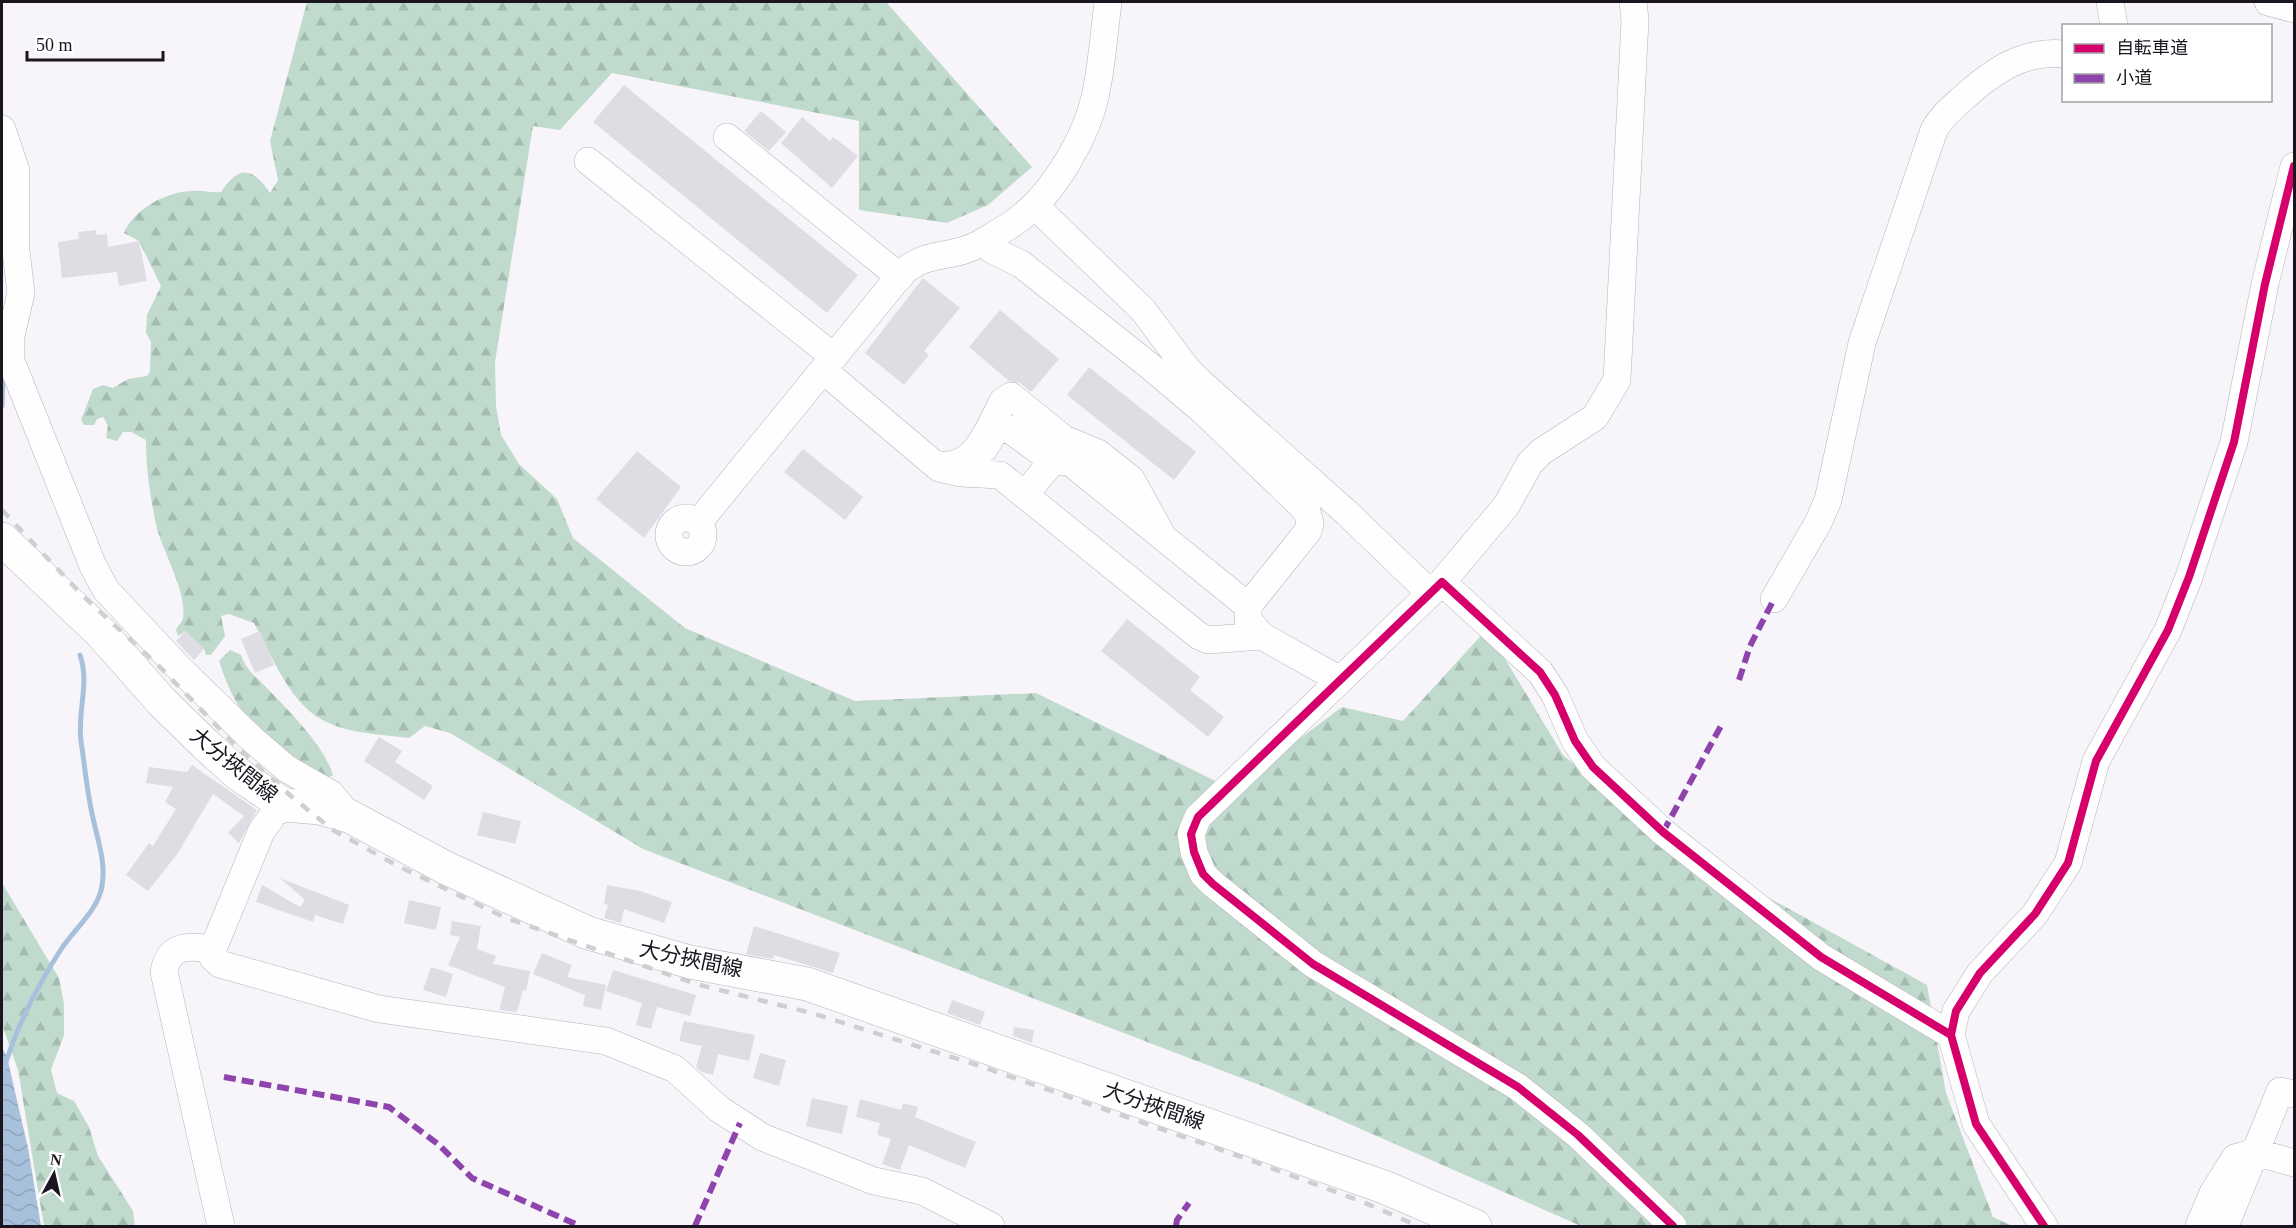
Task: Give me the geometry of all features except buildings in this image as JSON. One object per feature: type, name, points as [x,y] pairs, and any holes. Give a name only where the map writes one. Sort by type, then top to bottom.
[{"type":"main road","name":"大分挾間線","points":[[2,538],[100,633],[156,695],[212,751],[271,798],[290,807],[320,808],[349,816],[446,868],[588,933],[690,962],[807,984],[1384,1187],[1475,1227]]},
{"type":"street","points":[[698,523],[900,277],[919,259],[964,251],[984,241],[1035,206],[1076,147],[1088,121],[1095,98],[1108,2]]},
{"type":"street","points":[[1632,2],[1635,20],[1617,380],[1595,417],[1541,452],[1530,464],[1506,506],[1436,587],[1198,817],[1191,834],[1198,865],[1203,874],[1313,964],[1518,1087],[1578,1135],[1673,1227]]},
{"type":"street","points":[[2110,2],[2114,24]]},
{"type":"street","points":[[2268,2],[2295,9]]},
{"type":"street","points":[[1774,599],[1818,523],[1828,500],[1862,344],[1934,130],[1944,116],[1997,70],[2028,57],[2050,52],[2062,54]]},
{"type":"street","points":[[2,129],[16,171],[16,251],[21,292],[11,336],[11,361],[99,579],[136,624],[252,739],[287,769],[332,794],[349,816]]},
{"type":"street","points":[[727,137],[900,277]]},
{"type":"street","points":[[588,161],[829,363],[934,464],[946,471],[1000,475]]},
{"type":"street","points":[[2044,1227],[1976,1124],[1952,1035],[1956,1011],[1980,973],[2035,914],[2068,863],[2096,761],[2168,630],[2189,577],[2234,442],[2265,284],[2295,166]]},
{"type":"street","points":[[1035,206],[1143,310],[1201,383],[1347,513],[1540,672],[1555,695],[1575,741],[1587,760],[1663,832],[1821,957],[1952,1035]]},
{"type":"street","points":[[984,241],[992,250],[1021,264],[1151,367],[1203,411],[1307,511],[1310,524],[1308,531],[1248,606],[1248,620],[1262,636],[1340,680]]},
{"type":"street","points":[[934,464],[956,466],[968,460],[1003,401],[1011,396],[1064,439],[1098,453],[1131,479],[1164,537]]},
{"type":"street","points":[[1248,606],[1070,462],[1053,461],[1014,430],[1002,428],[990,436],[984,450],[987,463],[1199,636],[1208,640],[1262,636]]},
{"type":"street","points":[[1024,494],[1053,461]]},
{"type":"street","points":[[290,807],[275,812],[261,832],[213,949],[213,958],[220,964],[379,1009],[606,1041],[675,1069],[719,1109],[762,1137],[858,1175],[922,1191],[991,1227]]},
{"type":"street","points":[[213,949],[178,948],[168,959],[164,972],[220,1227]]},
{"type":"street","points":[[2225,1227],[2280,1091],[2295,1095]]},
{"type":"street","points":[[2199,1227],[2213,1193],[2235,1158],[2255,1152],[2295,1162]]},
{"type":"green space","points":[[307,2],[886,2],[1032,167],[988,205],[947,223],[859,210],[859,121],[612,73],[560,130],[533,126],[495,362],[496,406],[501,435],[519,464],[557,499],[573,538],[685,628],[855,701],[1036,693],[1232,789],[1342,707],[1403,721],[1487,629],[1563,755],[1666,841],[1927,985],[1946,1093],[1993,1217],[2012,1226],[1581,1226],[1270,1089],[643,849],[450,733],[425,726],[409,738],[363,732],[329,723],[308,710],[289,688],[254,623],[229,614],[221,616],[225,636],[211,655],[206,655],[204,649],[185,631],[178,636],[176,630],[182,620],[183,607],[178,583],[156,524],[149,482],[146,440],[131,432],[123,432],[117,441],[106,438],[108,425],[103,417],[97,419],[94,425],[84,425],[81,420],[93,389],[103,385],[113,388],[128,379],[147,376],[150,372],[151,342],[146,333],[147,315],[161,286],[139,241],[124,233],[135,216],[152,203],[173,194],[197,191],[221,192],[234,177],[240,174],[251,174],[270,193],[278,180],[270,141]]},
{"type":"green space","points":[[230,650],[241,655],[252,673],[305,729],[323,753],[333,776],[325,777],[292,755],[248,718],[234,698],[219,661]]},
{"type":"green space","points":[[2,883],[59,978],[64,1004],[64,1035],[51,1070],[57,1093],[74,1101],[89,1127],[98,1156],[133,1211],[135,1226],[44,1226],[18,1070],[2,1025]]},
{"type":"water","points":[[2,1047],[7,1057],[28,1148],[41,1226],[2,1226]]},
{"type":"waterway","points":[[2,406],[3,372]]},
{"type":"waterway","points":[[2,1075],[19,1027],[34,995],[65,943],[96,904],[102,886],[102,860],[89,799],[81,741],[84,676],[80,655]]},
{"type":"railway","points":[[2,510],[82,595],[160,667],[241,751],[292,797],[333,830],[396,865],[506,918],[696,984],[815,1014],[974,1064],[1236,1155],[1363,1202],[1418,1226]]},
{"type":"marked path","points":[[1739,680],[1750,646],[1774,599]]},
{"type":"marked path","points":[[1663,832],[1722,724]]},
{"type":"marked path","points":[[224,1077],[389,1107],[439,1145],[472,1178],[580,1226]]},
{"type":"marked path","points":[[695,1226],[740,1123]]},
{"type":"marked path","points":[[1176,1226],[1177,1220],[1189,1203]]},
{"type":"cycle path","points":[[2044,1226],[1976,1124],[1951,1035],[1956,1011],[1980,973],[2035,914],[2068,863],[2096,761],[2168,630],[2189,577],[2234,442],[2265,284],[2294,166]]},
{"type":"cycle path","points":[[1673,1226],[1578,1135],[1518,1087],[1313,964],[1213,884],[1203,874],[1194,852],[1191,834],[1198,817],[1442,582],[1540,672],[1555,695],[1575,741],[1593,767],[1663,832],[1821,957],[1951,1035]]}]
